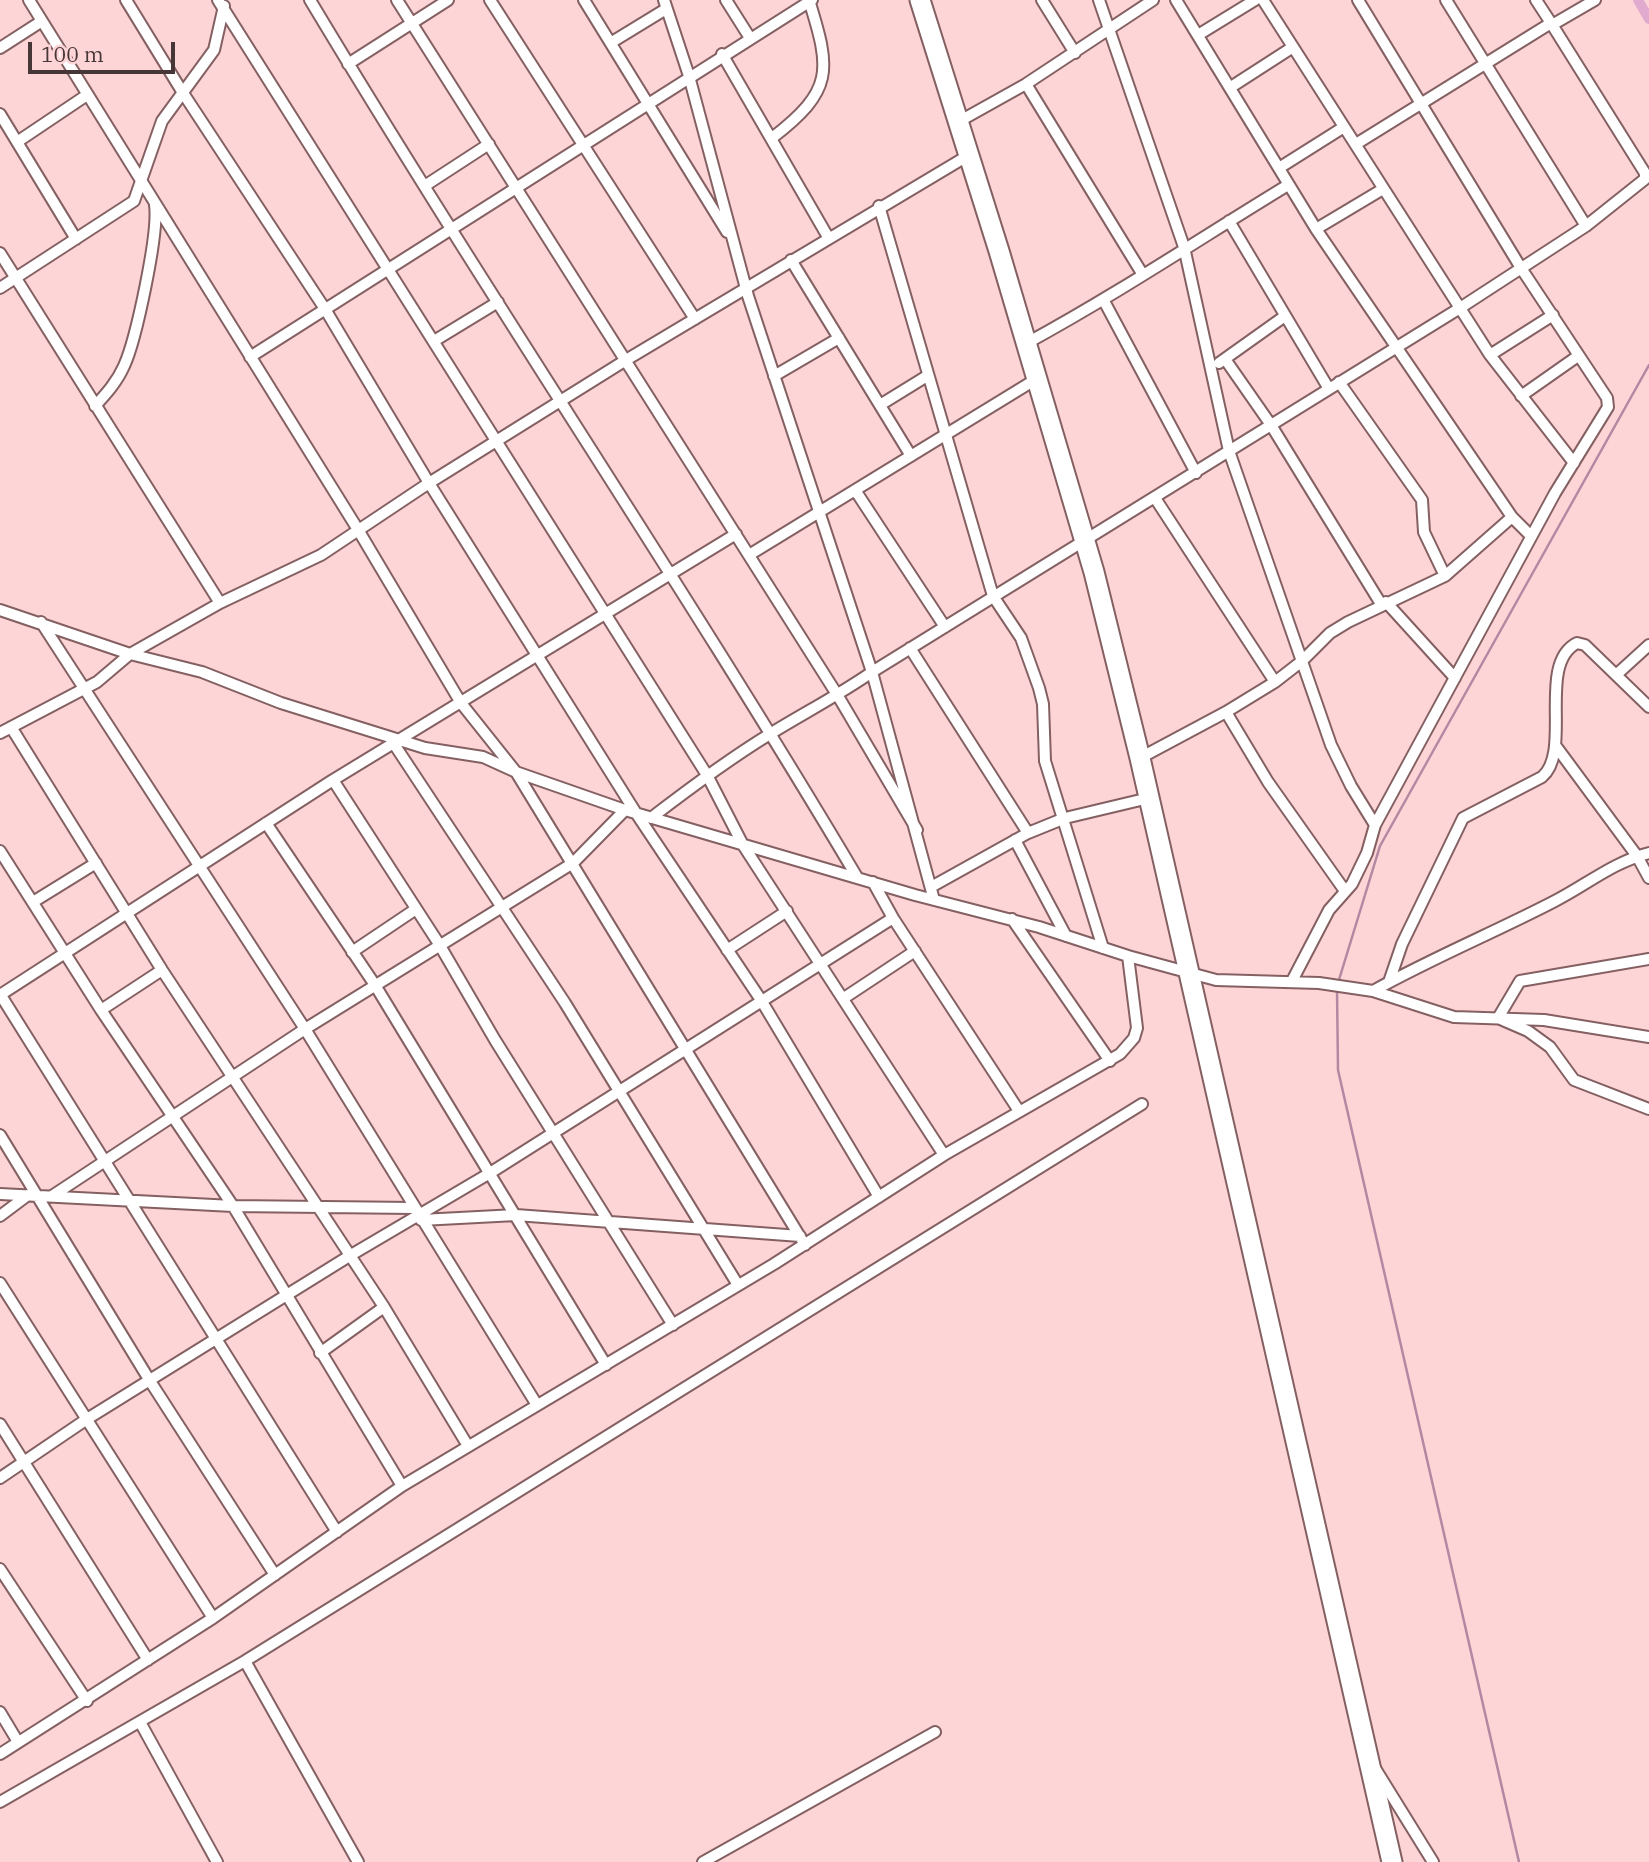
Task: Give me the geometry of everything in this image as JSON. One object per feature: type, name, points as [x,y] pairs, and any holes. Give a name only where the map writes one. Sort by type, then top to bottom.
[{"type":"highway","points":[[919,0],[1086,541],[1140,758],[1392,1862]]},
{"type":"street","points":[[29,0],[358,528],[461,703],[516,772],[802,1240]]},
{"type":"street","points":[[126,0],[183,93],[325,309],[429,483],[636,813],[761,1000],[879,1197]]},
{"type":"street","points":[[310,0],[668,575],[771,733],[856,877]]},
{"type":"street","points":[[397,0],[750,555],[918,830]]},
{"type":"street","points":[[348,64],[448,0]]},
{"type":"street","points":[[490,0],[695,319]]},
{"type":"street","points":[[584,0],[734,243]]},
{"type":"street","points":[[726,0],[750,38]]},
{"type":"street","points":[[250,356],[811,0],[823,46],[825,62],[822,84],[811,104],[772,138]]},
{"type":"street","points":[[1100,0],[1184,247],[1229,451],[1336,757],[1375,825]]},
{"type":"street","points":[[958,122],[1026,84],[1153,0]]},
{"type":"street","points":[[1176,0],[1316,229],[1512,517],[1531,536]]},
{"type":"street","points":[[1198,35],[1255,0]]},
{"type":"street","points":[[1264,0],[1490,355],[1574,463]]},
{"type":"street","points":[[1292,981],[1326,916],[1352,884],[1367,853],[1375,825],[1531,536],[1608,402],[1521,268],[1422,100],[1358,0]]},
{"type":"street","points":[[1446,0],[1586,226]]},
{"type":"street","points":[[651,818],[707,775],[771,733],[838,696],[872,671],[1196,473],[1460,307],[1586,226],[1644,184],[1645,173],[1536,0]]},
{"type":"street","points":[[1356,144],[1422,100],[1595,0]]},
{"type":"street","points":[[1046,1],[1075,53]]},
{"type":"street","points":[[0,288],[134,201],[153,137],[214,50],[223,3]]},
{"type":"street","points":[[223,3],[707,775],[743,845],[944,1155]]},
{"type":"street","points":[[612,42],[665,5],[688,76],[746,287],[872,671],[918,830],[934,900]]},
{"type":"street","points":[[0,47],[42,21]]},
{"type":"street","points":[[1231,88],[1293,47]]},
{"type":"street","points":[[722,54],[828,237]]},
{"type":"street","points":[[1026,84],[1143,275]]},
{"type":"street","points":[[17,142],[87,95]]},
{"type":"street","points":[[0,114],[76,239]]},
{"type":"street","points":[[1279,168],[1344,127]]},
{"type":"street","points":[[426,185],[489,144]]},
{"type":"street","points":[[0,733],[97,682],[130,654],[220,603],[303,565],[626,360],[879,206],[969,155]]},
{"type":"street","points":[[1027,343],[1104,301],[1184,247],[1289,185]]},
{"type":"street","points":[[1316,229],[1383,189]]},
{"type":"street","points":[[95,407],[115,383],[131,344],[155,228],[155,203]]},
{"type":"street","points":[[879,206],[944,436],[993,596],[1021,638],[1039,688],[1043,705],[1045,761],[1065,818],[1103,948]]},
{"type":"street","points":[[1229,221],[1329,389]]},
{"type":"street","points":[[0,253],[220,603]]},
{"type":"street","points":[[791,260],[911,456]]},
{"type":"street","points":[[1104,301],[1196,473]]},
{"type":"street","points":[[434,341],[498,302]]},
{"type":"street","points":[[1211,367],[1285,316]]},
{"type":"street","points":[[1490,355],[1553,316]]},
{"type":"street","points":[[774,376],[839,338]]},
{"type":"street","points":[[1521,397],[1578,356]]},
{"type":"street","points":[[1225,359],[1271,425],[1384,603],[1455,678]]},
{"type":"street","points":[[880,405],[927,376]]},
{"type":"street","points":[[750,555],[1038,379]]},
{"type":"street","points":[[1339,383],[1422,500],[1424,532],[1445,576]]},
{"type":"street","points":[[855,490],[944,627]]},
{"type":"street","points":[[1155,498],[1275,682]]},
{"type":"street","points":[[1140,758],[1226,712],[1275,682],[1331,633],[1384,603],[1445,576],[1512,517]]},
{"type":"street","points":[[337,1532],[0,995],[333,780],[736,534]]},
{"type":"street","points":[[0,610],[130,654],[202,672],[281,703],[397,742],[483,757],[516,772],[651,818],[1223,981],[1292,981],[1373,991],[1454,1017],[1584,1025],[1649,1037]]},
{"type":"street","points":[[41,622],[305,1029],[537,1405]]},
{"type":"street","points":[[1389,982],[1402,944],[1463,818],[1542,777],[1550,768],[1555,745],[1555,697],[1560,670],[1570,647],[1582,643],[1649,707]]},
{"type":"street","points":[[1616,675],[1649,645]]},
{"type":"street","points":[[910,648],[1028,833]]},
{"type":"street","points":[[1226,712],[1268,782],[1345,891]]},
{"type":"street","points":[[11,727],[162,970],[351,1255],[468,1446]]},
{"type":"street","points":[[397,742],[619,1090],[738,1285]]},
{"type":"street","points":[[1555,745],[1643,855],[1649,878]]},
{"type":"street","points":[[333,780],[439,944],[552,1132],[612,1223],[673,1325]]},
{"type":"street","points":[[931,887],[1028,833],[1065,818],[1149,798]]},
{"type":"street","points":[[52,1196],[103,1159],[305,1029],[573,863],[625,810]]},
{"type":"street","points":[[266,823],[374,985],[606,1365]]},
{"type":"street","points":[[1015,840],[1066,936]]},
{"type":"street","points":[[0,851],[101,1010],[233,1206],[402,1486]]},
{"type":"street","points":[[1373,991],[1467,941],[1556,901],[1643,855]]},
{"type":"street","points":[[33,902],[96,863]]},
{"type":"street","points":[[873,882],[893,918],[1019,1111]]},
{"type":"street","points":[[352,952],[416,909]]},
{"type":"street","points":[[727,950],[787,911]]},
{"type":"street","points":[[0,1478],[87,1419],[418,1214],[490,1173],[684,1048],[823,965],[893,918]]},
{"type":"street","points":[[1012,919],[1110,1061]]},
{"type":"street","points":[[844,998],[915,951]]},
{"type":"street","points":[[0,1754],[87,1701],[213,1618],[402,1486],[673,1325],[738,1285],[802,1240],[879,1197],[1019,1111],[1110,1061],[1129,1046],[1137,1028],[1128,956]]},
{"type":"street","points":[[1498,1018],[1520,981],[1649,959]]},
{"type":"street","points":[[101,1010],[162,970]]},
{"type":"street","points":[[1498,1018],[1528,1031],[1550,1048],[1574,1080],[1649,1109]]},
{"type":"street","points":[[0,1802],[245,1661],[1142,1104]]},
{"type":"street","points":[[0,1135],[33,1195],[275,1575]]},
{"type":"street","points":[[0,1194],[418,1214],[516,1215],[704,1229],[802,1240]]},
{"type":"street","points":[[0,1216],[33,1195]]},
{"type":"street","points":[[0,1283],[213,1618]]},
{"type":"street","points":[[320,1353],[384,1307]]},
{"type":"street","points":[[0,1424],[148,1660]]},
{"type":"street","points":[[0,1569],[87,1701]]},
{"type":"street","points":[[245,1661],[358,1862]]},
{"type":"street","points":[[0,1712],[18,1742]]},
{"type":"street","points":[[140,1722],[217,1862]]},
{"type":"street","points":[[703,1862],[935,1732]]},
{"type":"street","points":[[1367,1755],[1433,1862]]},
{"type":"waterway","points":[[1638,0],[1649,19]]},
{"type":"waterway","points":[[1338,983],[1380,846],[1649,365]]},
{"type":"waterway","points":[[1337,990],[1338,1070],[1519,1862]]}]
